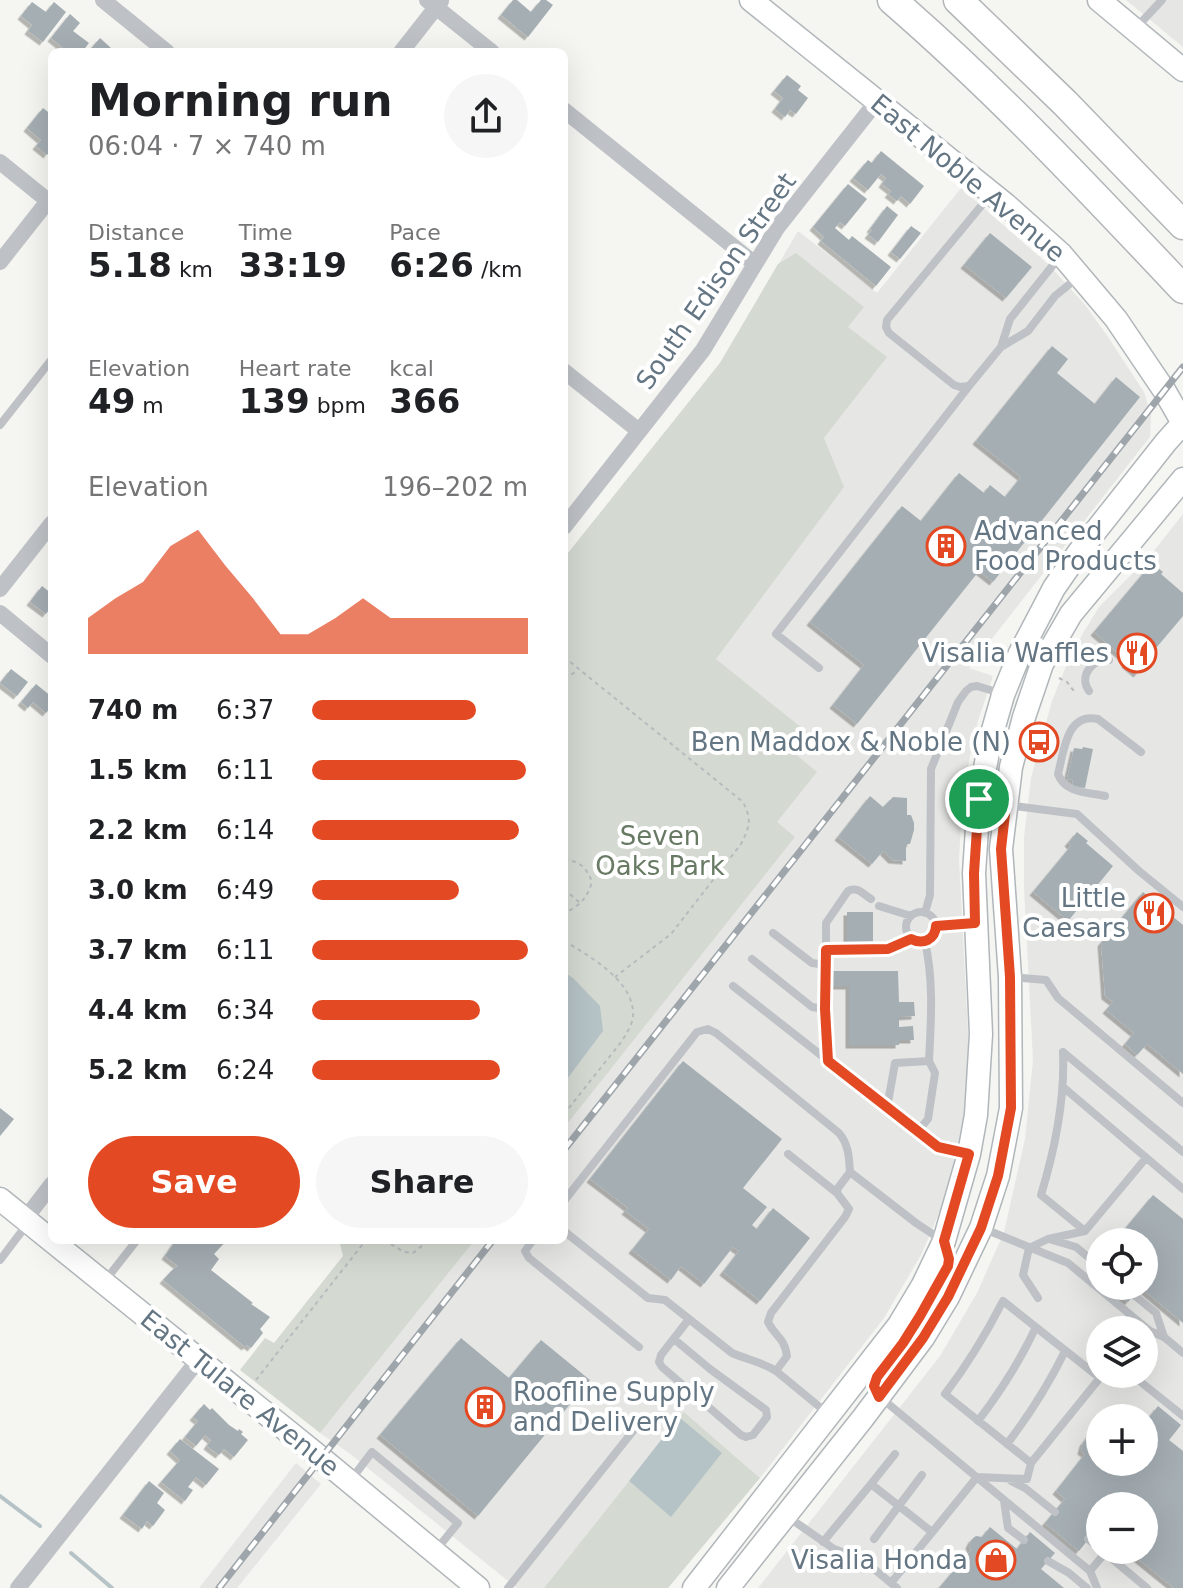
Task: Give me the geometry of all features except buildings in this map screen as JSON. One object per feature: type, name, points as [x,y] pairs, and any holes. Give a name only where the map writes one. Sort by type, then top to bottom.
[{"type":"highway","points":[[892,0],[1040,139],[1183,289]]},
{"type":"highway","points":[[958,0],[1065,103],[1183,225]]},
{"type":"main road","name":"East Noble Avenue","points":[[751,0],[1019,216],[1061,254],[1122,326],[1183,423]]},
{"type":"main road","points":[[1099,0],[1182,66]]},
{"type":"main road","points":[[694,1588],[899,1325],[944,1241],[969,1154],[976,1115],[981,1034],[974,873],[979,799],[1003,695],[1026,640],[1062,576],[1183,423]]},
{"type":"main road","points":[[728,1588],[923,1338],[948,1297],[981,1228],[998,1176],[1011,1108],[1010,977],[1001,849],[1011,767],[1024,717],[1036,678],[1080,602],[1183,479]]},
{"type":"main road","name":"East Tulare Avenue","points":[[0,1199],[48,1238]]},
{"type":"main road","points":[[879,1397],[874,1386],[877,1377],[903,1343],[948,1266],[944,1241]]},
{"type":"main road","name":"East Tulare Avenue","points":[[56,1244],[478,1588]]},
{"type":"street","points":[[103,0],[162,48]]},
{"type":"street","points":[[404,48],[435,3],[487,48]]},
{"type":"street","name":"South Edison Street","points":[[568,522],[703,350],[777,228],[877,101]]},
{"type":"street","points":[[568,113],[755,264]]},
{"type":"street","points":[[0,162],[48,200]]},
{"type":"street","points":[[0,262],[48,204]]},
{"type":"street","points":[[568,374],[639,431]]},
{"type":"street","points":[[0,589],[48,528]]},
{"type":"street","points":[[0,613],[48,653]]},
{"type":"street","points":[[25,1219],[48,1189]]},
{"type":"street","points":[[18,1588],[199,1359]]},
{"type":"lane","points":[[1134,29],[1162,0]]},
{"type":"lane","points":[[969,386],[954,385],[889,333],[886,327],[887,320],[991,194]]},
{"type":"lane","points":[[1001,347],[1010,319],[1061,254]]},
{"type":"lane","points":[[819,668],[776,634],[1001,347],[1028,331],[1055,296],[1080,275]]},
{"type":"lane","points":[[0,425],[48,364]]},
{"type":"lane","points":[[1087,688],[1085,674],[1098,660],[1109,660]]},
{"type":"lane","points":[[925,913],[930,895],[931,769],[958,702],[966,691],[977,686],[1003,695]]},
{"type":"lane","points":[[1105,796],[1073,789],[1061,782],[1058,774],[1072,726],[1082,719],[1098,719],[1141,752]]},
{"type":"lane","points":[[979,799],[1077,814],[1183,907]]},
{"type":"lane","points":[[828,1061],[826,923],[852,888],[871,899]]},
{"type":"lane","points":[[879,906],[911,916]]},
{"type":"lane","points":[[826,950],[888,949],[911,939],[925,942],[933,937],[936,926],[933,918],[925,913],[911,916],[907,925],[911,939]]},
{"type":"lane","points":[[936,926],[975,923]]},
{"type":"lane","points":[[773,933],[812,963],[826,965]]},
{"type":"lane","points":[[917,1132],[928,1119],[935,1073],[929,1061],[932,1012],[925,942]]},
{"type":"lane","points":[[752,959],[812,1007],[825,1009]]},
{"type":"lane","points":[[1010,977],[1046,980],[1058,998],[1183,1103]]},
{"type":"lane","points":[[733,986],[938,1147],[969,1154]]},
{"type":"lane","points":[[568,1196],[697,1032],[708,1029],[845,1140],[850,1172],[837,1193]]},
{"type":"lane","points":[[1085,1231],[1041,1195],[1057,1130],[1063,1087],[1063,1052],[1183,1152]]},
{"type":"lane","points":[[887,1108],[895,1063],[929,1061]]},
{"type":"lane","points":[[1063,1087],[1183,1189]]},
{"type":"lane","points":[[776,1371],[787,1356],[781,1338],[768,1322],[771,1313],[849,1209],[837,1193],[788,1154]]},
{"type":"lane","points":[[1029,1248],[1048,1239],[1085,1231],[1146,1158]]},
{"type":"lane","points":[[850,1172],[944,1241]]},
{"type":"lane","points":[[0,1260],[22,1231],[25,1219]]},
{"type":"lane","points":[[981,1228],[1068,1263],[1150,1331],[1164,1337],[1183,1353]]},
{"type":"lane","points":[[568,1234],[648,1298],[665,1300],[732,1353],[754,1359],[776,1371],[829,1415]]},
{"type":"lane","points":[[1048,1239],[1076,1247],[1086,1255]]},
{"type":"lane","points":[[104,1283],[134,1244]]},
{"type":"lane","points":[[530,1244],[525,1251],[529,1258],[639,1347]]},
{"type":"lane","points":[[1029,1248],[1023,1275],[1038,1298]]},
{"type":"lane","points":[[1140,1300],[1156,1313],[1164,1337]]},
{"type":"lane","points":[[1031,1463],[945,1394],[985,1337],[1003,1301],[1086,1366]]},
{"type":"lane","points":[[674,1339],[766,1410],[767,1417],[753,1435],[741,1435],[659,1362],[674,1339],[689,1319]]},
{"type":"lane","points":[[978,1421],[1018,1364],[1036,1327]]},
{"type":"lane","points":[[1007,1444],[1029,1416],[1065,1351]]},
{"type":"lane","points":[[977,1477],[1027,1479],[1031,1463],[1091,1388]]},
{"type":"lane","points":[[1148,1388],[1183,1416]]},
{"type":"lane","points":[[879,1397],[1090,1571],[1097,1588]]},
{"type":"lane","points":[[508,1588],[641,1421]]},
{"type":"lane","points":[[350,1481],[372,1452],[458,1523],[435,1552]]},
{"type":"lane","points":[[823,1542],[895,1454]]},
{"type":"lane","points":[[874,1539],[922,1475]]},
{"type":"lane","points":[[787,1516],[834,1549],[862,1559],[894,1586],[932,1532],[977,1477]]},
{"type":"lane","points":[[1007,1478],[1055,1512]]},
{"type":"lane","points":[[871,1484],[932,1532]]},
{"type":"lane","points":[[1004,1500],[1008,1528],[1024,1540]]},
{"type":"lane","points":[[1048,1561],[1087,1588]]},
{"type":"lane","points":[[1090,1571],[1094,1564]]},
{"type":"lane","points":[[1118,1564],[1147,1588]]},
{"type":"path","points":[[568,660],[743,802],[749,814],[749,828],[741,844],[671,934],[615,977]]},
{"type":"path","points":[[568,676],[579,670]]},
{"type":"path","points":[[1059,678],[1073,690],[1087,688]]},
{"type":"path","points":[[568,860],[587,869],[592,882],[588,897],[568,910]]},
{"type":"path","points":[[568,892],[580,903]]},
{"type":"path","points":[[568,943],[593,958],[615,977],[628,994],[634,1013],[622,1041],[568,1109]]},
{"type":"path","points":[[244,1395],[363,1244]]},
{"type":"path","points":[[391,1244],[404,1252],[413,1253],[424,1244]]},
{"type":"shaded area","points":[[1126,0],[1183,0],[1183,47]]},
{"type":"shaded area","points":[[961,188],[1049,265],[1086,306],[1144,392],[1151,415],[1150,437],[969,668],[993,676],[978,721],[962,809],[959,859],[969,1051],[962,1127],[952,1172],[940,1211],[921,1255],[884,1318],[760,1478],[684,1412],[544,1588],[517,1588],[320,1433],[472,1244],[568,1244],[568,1123],[794,837],[777,823],[568,563],[568,553],[720,363],[798,231],[877,293]]},
{"type":"shaded area","points":[[1183,514],[1183,1588],[758,1588],[940,1356],[977,1293],[1004,1232],[1025,1139],[1033,1060],[1024,888],[1024,837],[1031,778],[1052,701],[1067,664],[1099,607],[1149,557]]},
{"type":"shaded area","points":[[568,975],[600,1006],[603,1031],[568,1078]]},
{"type":"shaded area","points":[[679,1417],[722,1453],[671,1517],[629,1481]]},
{"type":"shaded area","points":[[296,1463],[321,1484],[237,1588],[199,1588]]},
{"type":"green space","name":"Seven Oaks Park","points":[[796,253],[864,307],[848,327],[887,357],[824,438],[844,487],[716,659],[807,732],[793,752],[817,772],[777,822],[795,837],[568,1123],[568,553],[720,363],[778,264]]},
{"type":"green space","points":[[340,1244],[472,1244],[320,1433],[240,1370],[265,1338],[274,1343],[343,1256]]},
{"type":"green space","points":[[684,1412],[760,1478],[668,1588],[544,1588],[629,1481],[671,1516],[721,1454],[679,1417]]},
{"type":"waterway","points":[[0,1496],[40,1526]]},
{"type":"waterway","points":[[71,1553],[112,1588]]},
{"type":"railway","points":[[568,1145],[1183,367]]},
{"type":"railway","points":[[219,1588],[490,1244]]},
{"type":"place","name":"Advanced Food Products","points":[[946,546]]},
{"type":"place","name":"Visalia Waffles","points":[[1137,653]]},
{"type":"place","name":"Ben Maddox & Noble (N)","points":[[1039,742]]},
{"type":"place","name":"Little Caesars","points":[[1154,913]]},
{"type":"place","name":"Roofline Supply and Delivery","points":[[485,1407]]},
{"type":"place","name":"Visalia Honda","points":[[996,1560]]},
{"type":"route","points":[[979,799],[1006,805],[1001,849],[1010,977],[1011,1108],[998,1176],[975,1243],[923,1338],[879,1397],[874,1386],[877,1377],[903,1343],[948,1266],[944,1241],[946,1230],[969,1154],[938,1147],[828,1061],[826,950],[888,949],[911,939],[925,942],[933,937],[936,926],[975,923],[974,873],[979,799]]}]
